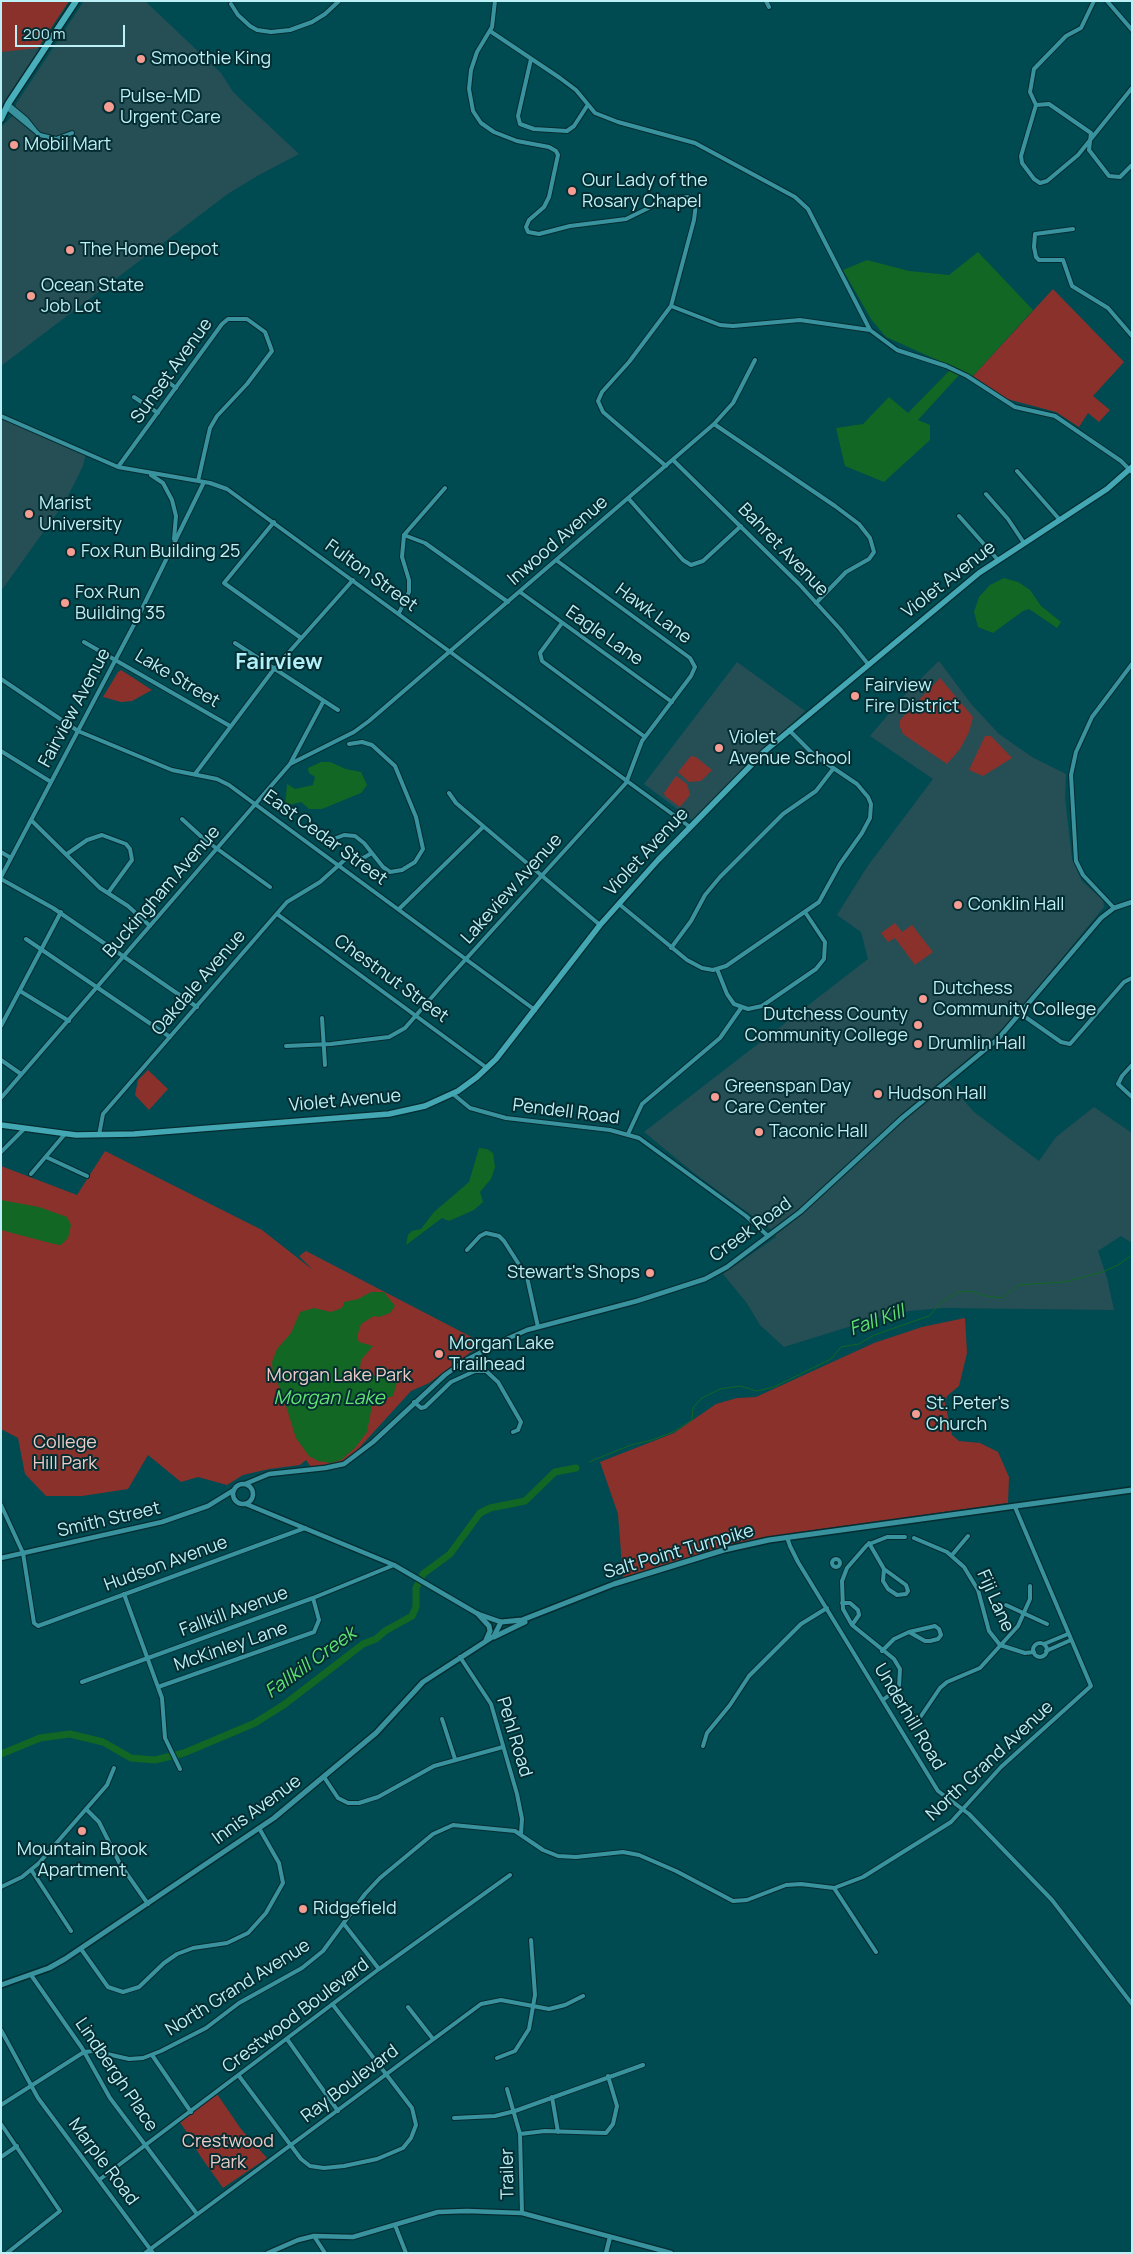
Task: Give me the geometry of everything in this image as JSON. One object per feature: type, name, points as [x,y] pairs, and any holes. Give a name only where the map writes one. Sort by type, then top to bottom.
[{"type":"highway","points":[[1,119],[5,107],[76,1]]},
{"type":"main road","name":"Violet Avenue","points":[[1,1125],[64,1134],[99,1135],[148,1132],[389,1114],[425,1106],[453,1094],[488,1068],[600,925],[690,826],[789,730],[956,592],[998,560],[1107,489],[1131,470]]},
{"type":"main road","name":"Salt Point Turnpike","points":[[501,1622],[513,1622],[543,1613],[606,1587],[730,1549],[787,1537],[1132,1490]]},
{"type":"main road","points":[[485,1642],[543,1613]]},
{"type":"main road","points":[[478,1614],[490,1626],[485,1642]]},
{"type":"main road","name":"Innis Avenue","points":[[1,1985],[49,1968],[81,1949],[288,1808],[376,1733],[423,1682],[498,1632],[501,1622]]},
{"type":"street","points":[[230,2],[236,13],[250,26],[257,30],[271,32],[290,30],[312,22],[340,1]]},
{"type":"street","points":[[495,1],[490,31],[477,52],[471,70],[470,96],[475,115],[484,126],[494,132],[517,141],[550,147],[555,149],[558,155],[549,197],[544,207],[528,220],[527,230],[536,235],[576,225],[626,219],[664,199],[691,198],[696,204],[696,212],[671,306],[657,326],[602,392],[598,403],[603,412],[666,466]]},
{"type":"street","points":[[766,1],[769,7]]},
{"type":"street","points":[[1094,1],[1081,28],[1066,36],[1034,69],[1030,92],[1036,105],[1021,156],[1022,163],[1038,182],[1047,181],[1090,143],[1132,88]]},
{"type":"street","points":[[1107,1],[1132,30]]},
{"type":"street","points":[[490,31],[572,87],[593,111],[612,120],[695,143],[796,198],[808,209],[870,330],[897,350],[946,366],[967,376],[1015,407],[1056,416],[1131,470]]},
{"type":"street","points":[[531,59],[518,116],[520,124],[540,130],[567,131],[574,126],[588,106]]},
{"type":"street","points":[[1036,105],[1049,104],[1091,133],[1089,150],[1109,176],[1120,177],[1132,166]]},
{"type":"street","points":[[5,107],[38,134],[53,139],[72,133]]},
{"type":"street","points":[[1073,228],[1035,234],[1034,247],[1036,257],[1039,260],[1063,260],[1072,286],[1108,308],[1132,336]]},
{"type":"street","points":[[671,306],[720,325],[733,326],[800,320],[870,330]]},
{"type":"street","name":"Sunset Avenue","points":[[118,467],[222,324],[228,320],[238,318],[247,319],[260,327],[268,338],[272,351],[248,384],[217,416],[210,428],[198,481]]},
{"type":"street","name":"Inwood Avenue","points":[[361,727],[451,652],[714,424],[733,403],[755,360]]},
{"type":"street","points":[[163,378],[176,388]]},
{"type":"street","points":[[134,397],[158,413]]},
{"type":"street","name":"Fulton Street","points":[[1,416],[118,467],[204,482],[227,489],[399,612],[690,826]]},
{"type":"street","points":[[714,424],[835,506],[859,524],[870,538],[873,554],[865,562],[846,572],[816,603]]},
{"type":"street","name":"Bahret Avenue","points":[[673,460],[816,603],[868,664]]},
{"type":"street","points":[[1017,471],[1060,520]]},
{"type":"street","name":"Fairview Avenue","points":[[145,472],[160,480],[172,500],[176,522],[171,550]]},
{"type":"street","name":"Fairview Avenue","points":[[1,878],[116,659],[204,482]]},
{"type":"street","points":[[399,612],[409,592],[409,580],[402,557],[404,536],[445,488]]},
{"type":"street","points":[[986,494],[1008,519],[1024,543]]},
{"type":"street","points":[[628,498],[683,560],[691,565],[703,560],[741,526]]},
{"type":"street","points":[[959,516],[998,560]]},
{"type":"street","points":[[274,522],[224,583],[225,586],[301,638]]},
{"type":"street","points":[[404,536],[425,543],[508,602]]},
{"type":"street","name":"Hawk Lane","points":[[556,560],[693,661],[694,671],[645,737],[627,781]]},
{"type":"street","points":[[195,774],[274,669],[353,580]]},
{"type":"street","name":"Eagle Lane","points":[[520,592],[672,702]]},
{"type":"street","points":[[562,623],[540,653],[542,661],[645,737]]},
{"type":"street","name":"Lake Street","points":[[84,642],[230,726]]},
{"type":"street","points":[[235,643],[338,710]]},
{"type":"street","points":[[1114,908],[1086,878],[1078,865],[1074,850],[1071,775],[1078,747],[1092,717],[1131,666]]},
{"type":"street","name":"East Cedar Street","points":[[1,679],[78,732],[172,770],[223,781],[535,1010]]},
{"type":"street","points":[[290,764],[323,702]]},
{"type":"street","name":"Buckingham Avenue","points":[[1,1098],[290,764],[361,727]]},
{"type":"street","points":[[356,730],[360,742]]},
{"type":"street","points":[[619,904],[671,948],[695,965],[717,969],[726,966],[805,912],[822,898],[840,864],[870,818],[871,804],[863,790],[806,750],[789,730]]},
{"type":"street","points":[[331,840],[344,835],[355,836],[364,843],[386,870],[398,872],[415,862],[423,849],[416,817],[398,770],[382,752],[372,745],[360,742],[349,744]]},
{"type":"street","points":[[1,751],[51,782]]},
{"type":"street","points":[[671,948],[720,876],[777,819],[816,792],[833,768]]},
{"type":"street","name":"Lakeview Avenue","points":[[286,1046],[389,1037],[400,1032],[627,781]]},
{"type":"street","points":[[448,793],[456,804],[600,925]]},
{"type":"street","points":[[31,820],[108,893],[128,906],[150,926]]},
{"type":"street","points":[[182,820],[270,887]]},
{"type":"street","points":[[399,909],[483,827]]},
{"type":"street","points":[[67,854],[96,836],[109,836],[126,844],[130,849],[132,860],[108,893]]},
{"type":"street","points":[[1,852],[11,858]]},
{"type":"street","points":[[339,865],[349,856],[363,858],[372,853]]},
{"type":"street","name":"Oakdale Avenue","points":[[99,1135],[103,1114],[277,914],[290,900],[320,882],[339,865]]},
{"type":"street","points":[[1,878],[60,912],[197,1006]]},
{"type":"street","name":"Creek Road","points":[[245,1484],[269,1474],[344,1464],[373,1442],[445,1375],[492,1346],[538,1327],[602,1312],[705,1278],[728,1267],[805,1208],[905,1114],[998,1038],[1021,1014],[1092,927],[1114,908],[1132,902]]},
{"type":"street","points":[[1,1026],[60,912]]},
{"type":"street","points":[[717,969],[727,994],[734,1004],[740,1008],[759,1008],[816,969],[822,962],[826,952],[825,942],[805,912]]},
{"type":"street","name":"Chestnut Street","points":[[277,914],[488,1068]]},
{"type":"street","points":[[26,939],[170,1037]]},
{"type":"street","points":[[1021,1014],[1061,1042],[1070,1044],[1124,982],[1132,978]]},
{"type":"street","points":[[20,991],[68,1021]]},
{"type":"street","points":[[628,1134],[642,1104],[720,1038],[740,1008]]},
{"type":"street","points":[[322,1018],[325,1065]]},
{"type":"street","points":[[1,1060],[21,1074]]},
{"type":"street","points":[[1132,1065],[1122,1076],[1118,1084],[1132,1097]]},
{"type":"street","name":"Pendell Road","points":[[453,1094],[470,1108],[506,1118],[602,1129],[628,1134],[654,1147],[746,1216],[768,1236]]},
{"type":"street","points":[[1,1152],[24,1129]]},
{"type":"street","points":[[31,1174],[64,1134]]},
{"type":"street","points":[[46,1157],[87,1176]]},
{"type":"street","points":[[466,1250],[480,1236],[486,1233],[499,1236],[504,1241],[527,1277],[538,1327]]},
{"type":"street","points":[[414,1402],[421,1408],[425,1407],[451,1382],[475,1371],[486,1370],[493,1376],[507,1396],[521,1422],[518,1430],[513,1432]]},
{"type":"street","points":[[252,1490],[245,1484],[238,1485],[234,1490],[235,1500],[240,1504],[246,1504],[252,1499],[252,1490],[257,1479]]},
{"type":"street","name":"Smith Street","points":[[1,1558],[162,1522],[219,1499],[234,1490]]},
{"type":"street","name":"Smith Street","points":[[219,1499],[235,1500]]},
{"type":"street","name":"Salt Point Turnpike","points":[[252,1499],[262,1509]]},
{"type":"street","name":"Salt Point Turnpike","points":[[246,1504],[307,1527],[394,1565],[478,1614],[501,1622]]},
{"type":"street","points":[[1,1505],[23,1553]]},
{"type":"street","name":"North Grand Avenue","points":[[84,2052],[94,2051],[129,2059],[152,2055],[206,2028],[239,2003],[302,1968],[323,1951],[373,1885],[421,1843],[442,1829],[460,1824],[521,1833],[544,1850],[558,1856],[576,1857],[623,1852],[639,1856],[676,1871],[732,1901],[752,1898],[786,1885],[801,1884],[834,1888],[853,1883],[946,1826],[1001,1767],[1091,1686],[1015,1507]]},
{"type":"street","name":"Hudson Avenue","points":[[23,1553],[35,1625],[307,1527]]},
{"type":"street","points":[[883,1700],[896,1691],[902,1675],[898,1663],[852,1625],[842,1603],[842,1581],[857,1554],[870,1543],[887,1537],[905,1536]]},
{"type":"street","points":[[952,1555],[968,1536]]},
{"type":"street","name":"Underhill Road","points":[[787,1537],[790,1546],[938,1791],[963,1809],[1052,1900],[1132,2004]]},
{"type":"street","name":"Fiji Lane","points":[[914,1538],[935,1545],[952,1555],[972,1577],[989,1631],[1000,1645]]},
{"type":"street","points":[[870,1543],[884,1569],[906,1585],[908,1590],[906,1594],[898,1595],[888,1588],[883,1581],[884,1569]]},
{"type":"street","name":"Fallkill Avenue","points":[[82,1682],[313,1598],[394,1565]]},
{"type":"street","points":[[841,1566],[847,1569]]},
{"type":"street","points":[[917,1722],[940,1688],[947,1682],[980,1668],[1018,1626],[1025,1614],[1030,1599],[1030,1586]]},
{"type":"street","points":[[124,1594],[158,1687],[163,1707],[165,1738],[170,1754],[180,1769]]},
{"type":"street","name":"McKinley Lane","points":[[158,1687],[314,1632],[320,1620],[313,1598]]},
{"type":"street","points":[[842,1603],[850,1603],[858,1610],[859,1615],[852,1625]]},
{"type":"street","points":[[1006,1605],[1047,1624]]},
{"type":"street","points":[[703,1746],[707,1733],[730,1705],[749,1676],[801,1624],[827,1608]]},
{"type":"street","points":[[882,1651],[894,1639],[909,1632],[934,1626],[939,1629],[941,1635],[938,1639],[924,1641],[909,1632]]},
{"type":"street","points":[[1034,1652],[1036,1644],[1044,1644],[1068,1634]]},
{"type":"street","points":[[1055,1640],[1058,1646]]},
{"type":"street","points":[[1000,1645],[1025,1653],[1034,1652],[1040,1656],[1071,1640]]},
{"type":"street","points":[[1044,1644],[1046,1652]]},
{"type":"street","name":"Pehl Road","points":[[460,1657],[491,1704],[522,1819],[521,1833]]},
{"type":"street","points":[[442,1719],[455,1759]]},
{"type":"street","points":[[324,1777],[338,1798],[348,1803],[359,1803],[378,1797],[420,1772],[455,1759],[503,1747]]},
{"type":"street","points":[[1,1887],[32,1871],[111,1779],[114,1768]]},
{"type":"street","points":[[86,1809],[99,1822],[120,1864],[148,1904]]},
{"type":"street","points":[[81,1949],[108,1987],[117,1991],[130,1991],[139,1987],[176,1954],[192,1948],[227,1943],[248,1933],[269,1908],[283,1883],[279,1864],[259,1828]]},
{"type":"street","points":[[32,1871],[71,1931]]},
{"type":"street","name":"Crestwood Boulevard","points":[[99,2180],[379,1969],[510,1875]]},
{"type":"street","points":[[834,1888],[876,1952]]},
{"type":"street","points":[[344,1924],[379,1969]]},
{"type":"street","points":[[497,2058],[508,2055],[520,2045],[529,2029],[534,2007],[535,1985],[531,1940]]},
{"type":"street","name":"Lindbergh Place","points":[[31,1975],[84,2052],[102,2086],[197,2214]]},
{"type":"street","name":"Ray Boulevard","points":[[145,2253],[152,2251],[197,2214],[386,2076],[433,2039],[487,2002],[510,2001],[534,2007],[558,2007],[583,1996]]},
{"type":"street","points":[[239,2076],[306,2164],[324,2168],[377,2159],[403,2148],[414,2131],[415,2115],[408,2102],[386,2076],[333,2005]]},
{"type":"street","points":[[408,2007],[433,2039]]},
{"type":"street","name":"Marple Road","points":[[1,2030],[31,2087],[152,2251]]},
{"type":"street","points":[[287,2040],[338,2111]]},
{"type":"street","points":[[1,2104],[31,2087],[84,2052]]},
{"type":"street","points":[[152,2055],[191,2112]]},
{"type":"street","points":[[454,2118],[495,2116],[515,2111],[643,2065]]},
{"type":"street","name":"Trailer","points":[[520,2134],[558,2132],[600,2134],[610,2129],[617,2106],[608,2076]]},
{"type":"street","name":"Trailer","points":[[507,2088],[520,2134],[522,2213]]},
{"type":"street","points":[[552,2097],[558,2132]]},
{"type":"street","points":[[1,2124],[60,2211],[7,2253]]},
{"type":"street","points":[[1,2157],[17,2146]]},
{"type":"street","points":[[268,2253],[298,2240],[314,2236],[354,2237],[438,2212],[522,2213],[670,2253]]},
{"type":"street","points":[[395,2225],[406,2253]]},
{"type":"street","points":[[314,2236],[325,2253]]},
{"type":"street","points":[[606,2253],[610,2237]]},
{"type":"shaded area","points":[[84,1],[145,1],[221,73],[233,92],[299,154],[229,193],[1,366],[1,127],[16,113],[16,104]]},
{"type":"shaded area","points":[[1,12],[42,52],[1,113]]},
{"type":"shaded area","name":"Marist University","points":[[1,418],[86,453],[83,466],[65,502],[1,591]]},
{"type":"shaded area","name":"Dutchess Community College","points":[[939,661],[972,705],[999,734],[1032,757],[1066,774],[1065,798],[1072,859],[1082,881],[1103,900],[1104,907],[1009,1023],[945,1079],[974,1112],[1039,1161],[1056,1137],[1094,1107],[1132,1133],[1132,1243],[1121,1236],[1098,1251],[1107,1278],[1114,1310],[943,1308],[909,1311],[877,1318],[784,1347],[760,1325],[746,1302],[723,1274],[776,1237],[769,1228],[694,1173],[644,1132],[868,959],[861,932],[837,915],[867,867],[933,779],[870,736],[909,690]]},
{"type":"shaded area","name":"Violet Avenue School","points":[[737,662],[805,711],[692,820],[644,784]]},
{"type":"green space","points":[[1,1],[69,1],[38,48],[1,52]]},
{"type":"green space","points":[[1053,289],[1124,362],[1093,396],[1110,410],[1099,422],[1088,413],[1079,427],[1056,412],[1007,399],[973,376]]},
{"type":"green space","points":[[121,670],[152,690],[132,701],[121,702],[103,697]]},
{"type":"green space","points":[[940,678],[973,717],[969,732],[960,749],[947,764],[903,734],[900,727],[900,720]]},
{"type":"green space","points":[[985,736],[991,736],[1012,758],[983,776],[969,770]]},
{"type":"green space","points":[[691,756],[696,757],[712,770],[701,781],[689,782],[678,772]]},
{"type":"green space","points":[[676,776],[687,784],[690,795],[680,807],[665,796],[664,793]]},
{"type":"green space","points":[[895,923],[902,932],[912,925],[933,952],[915,965],[895,938],[888,942],[881,933]]},
{"type":"green space","points":[[148,1070],[168,1089],[149,1110],[135,1095],[138,1080]]},
{"type":"green space","points":[[105,1151],[262,1230],[313,1270],[299,1256],[306,1251],[483,1343],[429,1383],[411,1391],[350,1458],[336,1466],[313,1470],[306,1460],[300,1465],[243,1475],[227,1485],[198,1477],[181,1482],[148,1455],[128,1489],[82,1496],[46,1496],[25,1474],[18,1438],[1,1429],[1,1166],[77,1195]]},
{"type":"green space","points":[[965,1318],[967,1353],[959,1386],[947,1396],[945,1403],[952,1435],[959,1441],[980,1443],[998,1452],[1009,1477],[1008,1503],[792,1533],[706,1552],[623,1578],[618,1514],[600,1462],[674,1433],[716,1404],[737,1398],[756,1397],[874,1343],[922,1327]]},
{"type":"green space","name":"Crestwood Park","points":[[217,2094],[241,2129],[267,2158],[223,2188],[179,2121]]},
{"type":"water","points":[[978,252],[1033,310],[973,376],[886,337],[871,319],[843,270],[867,260],[909,271],[949,275]]},
{"type":"water","points":[[950,370],[960,374],[918,420],[930,425],[930,440],[884,482],[845,466],[836,428],[863,424],[889,397],[908,413]]},
{"type":"water","points":[[1004,578],[1018,582],[1030,590],[1041,606],[1061,622],[1057,628],[1029,609],[1023,611],[993,633],[978,627],[974,612],[979,597],[990,585]]},
{"type":"water","points":[[321,762],[330,762],[346,769],[361,772],[367,785],[361,793],[322,809],[309,809],[301,802],[285,806],[287,784],[295,789],[313,785],[315,777],[309,773],[308,768]]},
{"type":"water","points":[[479,1148],[487,1149],[493,1153],[495,1167],[491,1179],[480,1192],[483,1202],[474,1210],[449,1221],[442,1218],[406,1245],[408,1235],[412,1231],[421,1229],[434,1212],[469,1182]]},
{"type":"water","points":[[1,1200],[39,1207],[67,1217],[71,1225],[68,1238],[61,1245],[1,1230]]},
{"type":"water","name":"Morgan Lake","points":[[371,1292],[384,1292],[395,1306],[390,1313],[379,1317],[374,1316],[361,1324],[357,1337],[359,1342],[373,1346],[361,1360],[360,1368],[363,1374],[368,1377],[390,1373],[395,1377],[397,1382],[393,1396],[380,1400],[372,1406],[367,1432],[355,1448],[341,1460],[331,1463],[318,1461],[309,1456],[296,1438],[281,1390],[273,1375],[272,1362],[277,1349],[291,1333],[300,1312],[314,1308],[331,1312],[342,1308],[344,1302],[358,1299]]},
{"type":"waterway","name":"Fall Kill","points":[[589,1462],[631,1445],[673,1432],[692,1420],[693,1408],[702,1398],[720,1389],[740,1386],[757,1391],[774,1387],[831,1359],[841,1347],[859,1344],[874,1335],[929,1316],[943,1301],[959,1292],[970,1291],[1002,1298],[1018,1285],[1065,1282],[1102,1272],[1118,1265],[1132,1255]]},
{"type":"waterway","name":"Fallkill Creek","points":[[1,1754],[40,1738],[70,1734],[103,1742],[131,1758],[155,1760],[184,1753],[255,1723],[285,1704],[363,1644],[376,1639],[385,1631],[412,1616],[416,1607],[416,1588],[423,1574],[450,1554],[480,1513],[490,1508],[525,1501],[555,1472],[576,1468]]},
{"type":"place","name":"Smoothie King","points":[[141,59]]},
{"type":"place","name":"Pulse-MD Urgent Care","points":[[109,107]]},
{"type":"place","name":"Mobil Mart","points":[[14,145]]},
{"type":"place","name":"Our Lady of the Rosary Chapel","points":[[572,191]]},
{"type":"place","name":"The Home Depot","points":[[70,250]]},
{"type":"place","name":"Ocean State Job Lot","points":[[31,296]]},
{"type":"place","name":"Marist University","points":[[29,514]]},
{"type":"place","name":"Fox Run Building 25","points":[[71,552]]},
{"type":"place","name":"Fox Run Building 35","points":[[65,603]]},
{"type":"place","name":"Fairview Fire District","points":[[855,696]]},
{"type":"place","name":"Violet Avenue School","points":[[719,748]]},
{"type":"place","name":"Conklin Hall","points":[[958,905]]},
{"type":"place","name":"Dutchess Community College","points":[[923,999]]},
{"type":"place","name":"Dutchess County Community College","points":[[918,1025]]},
{"type":"place","name":"Drumlin Hall","points":[[918,1044]]},
{"type":"place","name":"Hudson Hall","points":[[878,1094]]},
{"type":"place","name":"Greenspan Day Care Center","points":[[715,1097]]},
{"type":"place","name":"Taconic Hall","points":[[759,1132]]},
{"type":"place","name":"Stewart's Shops","points":[[650,1273]]},
{"type":"place","name":"Morgan Lake Trailhead","points":[[439,1354]]},
{"type":"place","name":"St. Peter's Church","points":[[916,1414]]},
{"type":"place","name":"Mountain Brook Apartment","points":[[82,1831]]},
{"type":"place","name":"Ridgefield","points":[[303,1909]]},
{"type":"district","name":"Fairview","points":[[279,663]]},
{"type":"park label","name":"Morgan Lake Park","points":[[339,1376]]},
{"type":"park label","name":"College Hill Park","points":[[65,1454]]}]
